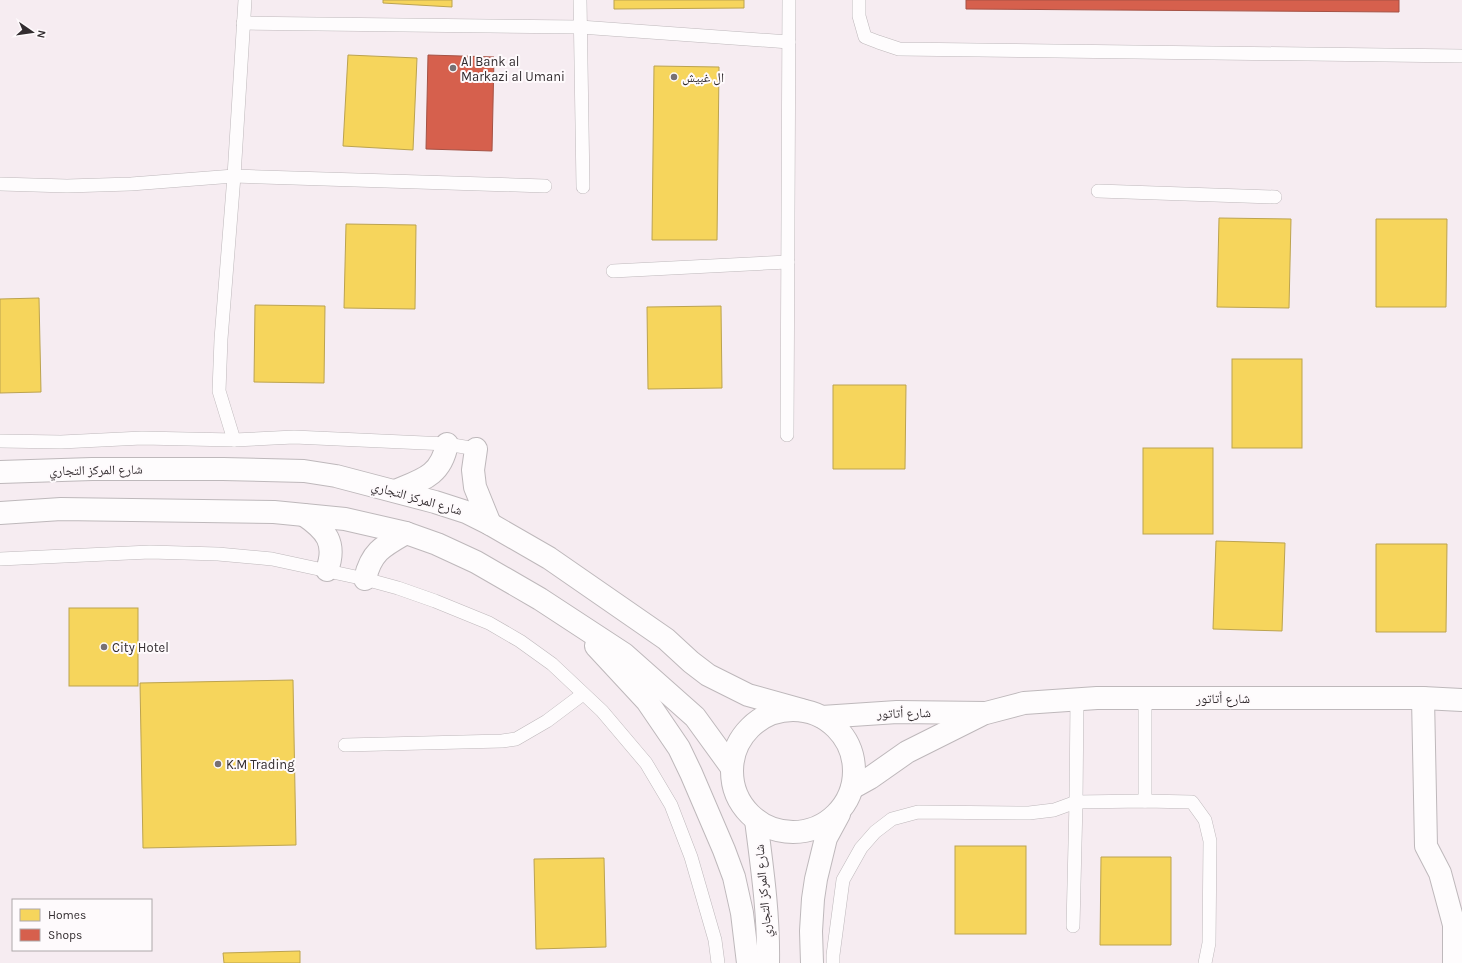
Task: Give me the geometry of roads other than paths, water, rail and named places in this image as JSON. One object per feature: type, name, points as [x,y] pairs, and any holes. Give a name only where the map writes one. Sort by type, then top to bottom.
[{"type":"street","points":[[395,491],[426,478],[436,469],[445,455],[447,444]]},
{"type":"street","points":[[476,449],[473,470],[475,487],[490,524]]},
{"type":"street","name":"شارع المركز التجاري","points":[[0,472],[92,469],[224,469],[304,471],[336,476],[435,502],[460,510],[490,524],[549,558],[666,639],[708,675],[748,695],[812,714]]},
{"type":"street","points":[[0,513],[61,509],[274,512],[345,519],[406,533],[437,544],[476,562],[540,599],[624,654],[695,717],[732,768]]},
{"type":"street","points":[[304,514],[319,525],[326,534],[331,548],[331,560],[327,570]]},
{"type":"street","points":[[365,579],[367,569],[372,559],[381,547],[406,533]]},
{"type":"street","points":[[576,624],[647,701],[679,748],[708,811],[734,877],[742,913],[748,963]]},
{"type":"street","name":"شارع أتاتور","points":[[848,797],[870,778],[907,752],[986,713],[1024,703],[1097,698],[1423,698],[1462,700]]},
{"type":"street","points":[[1423,698],[1426,846],[1440,873],[1454,925],[1454,963]]},
{"type":"street","points":[[812,963],[811,931],[816,879],[826,838],[848,797],[854,767],[849,747],[838,729],[812,714],[782,711],[763,718],[747,731],[737,748],[732,768],[735,788],[743,806],[756,820],[774,829],[793,832],[812,829],[830,820],[848,797]]},
{"type":"street","name":"شارع أتاتور","points":[[812,714],[897,712],[986,713]]},
{"type":"street","name":"شارع المركز التجاري","points":[[756,820],[764,884],[768,963]]},
{"type":"lane","points":[[234,440],[219,391],[221,340],[234,176],[245,0]]},
{"type":"lane","points":[[580,0],[583,186]]},
{"type":"lane","points":[[787,435],[789,0]]},
{"type":"lane","points":[[860,0],[859,16],[865,37],[899,49],[1462,56]]},
{"type":"lane","points":[[243,23],[580,27],[789,42]]},
{"type":"lane","points":[[0,184],[67,186],[131,184],[234,176],[545,186]]},
{"type":"lane","points":[[1098,191],[1275,197]]},
{"type":"lane","points":[[613,271],[788,262]]},
{"type":"lane","points":[[0,441],[60,442],[142,438],[234,440],[294,437],[447,444],[476,449]]},
{"type":"lane","points":[[0,559],[150,552],[218,554],[272,559],[365,579],[435,601],[489,623],[520,641],[552,664],[602,711],[646,763],[671,805],[691,857],[715,940],[718,963]]},
{"type":"lane","points":[[345,745],[502,741],[516,739],[547,721],[583,694]]},
{"type":"lane","points":[[1145,698],[1145,801]]},
{"type":"lane","points":[[1073,926],[1077,699]]},
{"type":"lane","points":[[833,963],[843,880],[861,848],[875,832],[892,819],[918,812],[1029,813],[1054,810],[1076,802],[1145,801],[1192,802],[1205,820],[1210,841],[1209,943],[1205,963]]},
{"type":"place","name":"Al Bank al Markazi al Umani","points":[[453,68]]},
{"type":"place","name":"ال غبيش","points":[[674,77]]},
{"type":"place","name":"City Hotel","points":[[104,647]]},
{"type":"place","name":"K.M Trading","points":[[218,764]]}]
